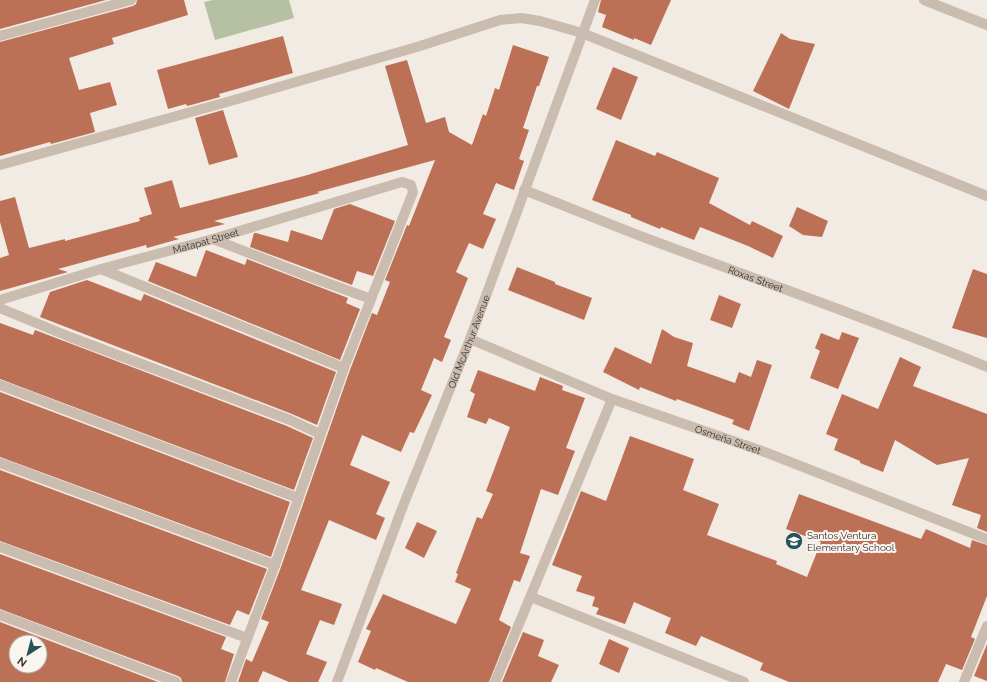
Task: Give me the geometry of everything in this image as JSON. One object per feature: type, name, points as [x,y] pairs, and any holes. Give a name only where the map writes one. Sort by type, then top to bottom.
[{"type":"street","points":[[0,36],[131,0]]},
{"type":"street","name":"Old McArthur Avenue","points":[[340,681],[403,506],[470,340],[595,0]]},
{"type":"street","points":[[924,0],[987,25]]},
{"type":"street","points":[[0,165],[227,102],[420,46],[500,20],[521,18],[540,21],[582,33],[987,196]]},
{"type":"street","name":"Matapat Street","points":[[0,300],[101,269],[213,239],[402,182],[411,185],[413,192],[372,298]]},
{"type":"street","name":"Roxas Street","points":[[524,190],[649,239],[949,351],[987,367]]},
{"type":"street","points":[[213,239],[308,276],[372,298],[344,368],[275,565],[231,682]]},
{"type":"street","points":[[101,269],[344,368]]},
{"type":"street","points":[[0,308],[70,337],[290,420],[320,434]]},
{"type":"street","name":"Osmeña Street","points":[[470,340],[612,399],[762,451],[987,539]]},
{"type":"street","points":[[0,385],[298,498]]},
{"type":"street","points":[[495,682],[612,399]]},
{"type":"street","points":[[0,463],[275,565]]},
{"type":"street","points":[[0,547],[247,638]]},
{"type":"street","points":[[531,597],[744,682]]},
{"type":"street","points":[[0,615],[176,682]]},
{"type":"street","points":[[964,682],[987,626]]},
{"type":"green space","points":[[213,0],[289,0],[294,18],[215,40],[204,2]]},
{"type":"building","points":[[0,0],[106,0],[0,29]]},
{"type":"building","points":[[137,0],[184,0],[188,15],[112,38],[114,44],[69,58],[79,90],[110,82],[117,105],[90,113],[95,132],[51,144],[50,142],[0,156],[0,42],[133,6],[136,4]]},
{"type":"building","points":[[601,0],[671,0],[651,45],[602,27],[606,15],[598,12]]},
{"type":"building","points":[[781,33],[790,39],[815,44],[789,109],[753,91]]},
{"type":"building","points":[[283,36],[293,73],[219,94],[220,97],[187,106],[186,104],[168,109],[157,70]]},
{"type":"building","points":[[513,45],[549,57],[539,86],[537,86],[523,128],[529,130],[519,159],[524,161],[514,190],[496,183],[483,214],[496,219],[483,249],[469,243],[456,272],[468,278],[444,337],[451,340],[442,362],[434,358],[421,390],[432,395],[414,433],[410,432],[401,452],[362,435],[350,465],[390,482],[376,514],[385,518],[376,540],[329,520],[301,590],[342,604],[334,625],[320,620],[306,654],[327,662],[318,682],[289,682],[263,671],[258,682],[238,682],[246,659],[252,662],[269,622],[261,619],[281,567],[350,370],[372,313],[377,315],[390,282],[385,280],[407,225],[409,226],[435,160],[317,192],[320,193],[214,221],[225,224],[173,237],[179,239],[147,248],[146,245],[58,269],[68,272],[0,291],[0,258],[9,255],[0,222],[0,201],[15,197],[29,248],[65,239],[65,241],[140,221],[139,218],[152,214],[144,188],[172,180],[180,208],[304,176],[408,145],[385,66],[407,60],[426,123],[445,117],[449,132],[472,145],[483,114],[486,116],[495,88],[499,90]]},
{"type":"building","points":[[613,67],[638,77],[621,120],[596,109]]},
{"type":"building","points":[[223,110],[238,157],[209,165],[195,118]]},
{"type":"building","points":[[616,140],[655,156],[657,152],[719,178],[709,203],[750,225],[752,221],[783,236],[773,258],[748,246],[700,227],[694,240],[661,227],[660,229],[631,217],[631,215],[592,200]]},
{"type":"building","points":[[350,204],[395,221],[373,276],[357,271],[352,285],[250,247],[254,233],[288,242],[291,230],[322,240],[334,209]]},
{"type":"building","points":[[797,207],[828,221],[822,237],[803,235],[789,226]]},
{"type":"building","points":[[206,250],[245,265],[247,259],[348,298],[346,303],[360,309],[340,360],[148,281],[156,262],[196,277]]},
{"type":"building","points":[[517,267],[592,298],[584,320],[508,290]]},
{"type":"building","points":[[973,269],[987,274],[987,338],[952,328]]},
{"type":"building","points":[[87,280],[141,301],[144,294],[336,372],[317,425],[40,317],[50,292]]},
{"type":"building","points":[[719,295],[741,304],[732,328],[710,320]]},
{"type":"building","points":[[0,323],[33,335],[35,330],[287,426],[313,438],[294,490],[0,379]]},
{"type":"building","points":[[662,329],[674,337],[693,343],[687,366],[735,383],[739,372],[751,377],[757,360],[772,365],[749,431],[732,424],[734,420],[677,399],[676,401],[640,387],[639,390],[603,372],[615,347],[651,364]]},
{"type":"building","points":[[842,332],[859,338],[838,389],[810,378],[820,351],[815,348],[821,333],[839,340]]},
{"type":"building","points":[[900,357],[921,367],[913,386],[987,414],[987,532],[977,528],[981,515],[952,505],[969,458],[937,465],[895,440],[883,472],[860,463],[860,461],[834,450],[838,439],[826,434],[842,394],[878,409]]},
{"type":"building","points":[[478,370],[535,391],[540,377],[563,386],[562,390],[585,398],[566,448],[575,451],[558,495],[541,489],[520,553],[530,556],[520,582],[514,580],[499,620],[511,627],[489,682],[408,682],[358,662],[371,631],[366,629],[383,594],[456,624],[471,589],[455,582],[458,574],[456,573],[477,517],[482,519],[493,494],[486,491],[510,427],[489,418],[486,424],[467,417],[475,394],[470,391]]},
{"type":"building","points":[[0,392],[290,502],[271,557],[0,457]]},
{"type":"building","points":[[630,436],[694,459],[683,490],[719,504],[707,535],[777,561],[776,564],[807,577],[821,542],[786,529],[799,494],[921,539],[926,529],[970,548],[972,540],[987,545],[987,596],[971,637],[975,639],[962,670],[946,664],[938,682],[789,682],[760,670],[763,663],[701,636],[696,646],[665,633],[671,618],[634,602],[625,624],[596,614],[599,608],[592,606],[595,597],[576,591],[582,576],[552,565],[581,491],[606,501]]},
{"type":"building","points":[[0,470],[267,569],[249,615],[237,610],[230,625],[0,541]]},
{"type":"building","points":[[417,522],[437,531],[424,558],[405,548]]},
{"type":"building","points":[[0,554],[226,637],[221,649],[234,654],[225,682],[182,682],[181,678],[178,676],[0,609]]},
{"type":"building","points":[[0,622],[32,634],[8,634],[8,674],[48,674],[48,640],[158,682],[0,682]]},
{"type":"building","points":[[523,632],[544,640],[538,656],[559,665],[551,682],[502,682]]},
{"type":"building","points":[[609,639],[629,648],[619,673],[599,664]]},
{"type":"building","points":[[987,644],[987,681],[974,676]]},
{"type":"place","name":"Santos Ventura Elementary School","points":[[794,541]]}]
